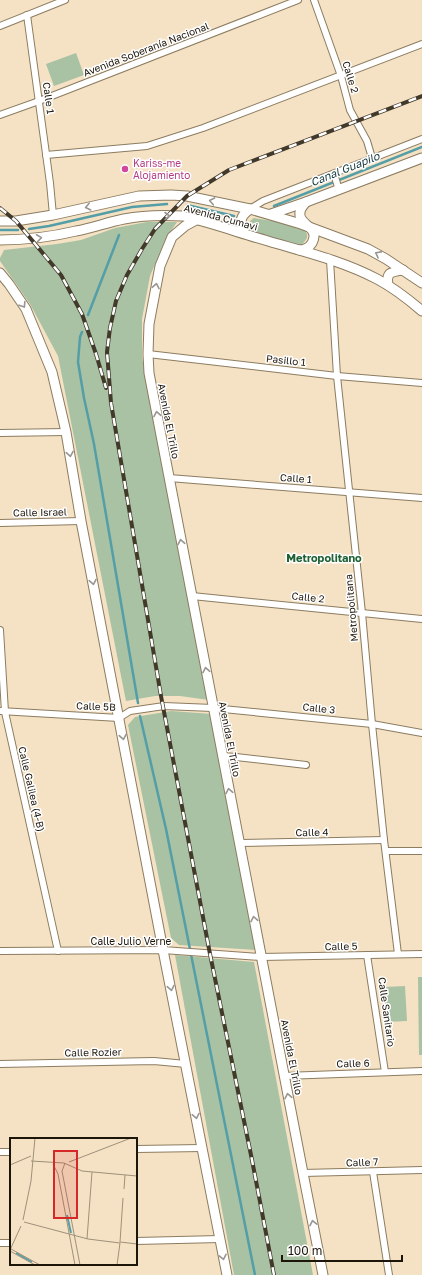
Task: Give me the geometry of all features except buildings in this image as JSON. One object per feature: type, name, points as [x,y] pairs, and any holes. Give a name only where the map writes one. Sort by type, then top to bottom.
[{"type":"main road","points":[[271,214],[422,158]]},
{"type":"main road","name":"Avenida Cumavi","points":[[0,221],[16,221],[53,215],[139,196],[155,194],[187,196],[271,214],[368,249],[422,283]]},
{"type":"main road","points":[[297,250],[303,250],[308,247],[314,238],[314,232],[300,216],[301,208],[306,202]]},
{"type":"main road","points":[[244,233],[241,222],[245,213],[250,209]]},
{"type":"main road","name":"Avenida Cumavi","points":[[0,240],[23,240],[57,235],[124,219],[145,216],[183,216],[244,233],[330,260],[359,271],[406,297],[422,311]]},
{"type":"main road","name":"Avenida El Trillo","points":[[196,220],[185,226],[172,237],[160,266],[149,324],[149,373],[323,1275]]},
{"type":"main road","points":[[388,286],[387,278],[389,274],[393,271],[403,270]]},
{"type":"main road","points":[[0,273],[26,309],[52,372],[66,432],[81,521],[166,950],[186,1064],[227,1275]]},
{"type":"street","points":[[0,26],[65,0]]},
{"type":"street","name":"Avenida Soberanía Nacional","points":[[0,115],[298,0]]},
{"type":"street","name":"Calle 2","points":[[314,0],[341,76],[350,110],[367,142],[372,158]]},
{"type":"street","name":"Calle 1","points":[[27,15],[53,215]]},
{"type":"street","points":[[46,154],[147,146],[203,128],[422,44]]},
{"type":"street","points":[[250,209],[263,201],[334,175],[372,158],[422,139]]},
{"type":"street","points":[[334,175],[339,189]]},
{"type":"street","name":"Metropolitana","points":[[330,260],[337,376],[350,492],[384,840],[398,954]]},
{"type":"street","name":"Pasillo 1","points":[[148,354],[337,376],[422,383]]},
{"type":"street","points":[[0,433],[66,432]]},
{"type":"street","name":"Calle 1","points":[[169,478],[422,498]]},
{"type":"street","name":"Calle Israel","points":[[0,522],[81,521]]},
{"type":"street","name":"Calle 2","points":[[192,596],[422,618]]},
{"type":"street","name":"Calle Galilea (4-B)","points":[[0,630],[2,712],[58,951]]},
{"type":"street","name":"Calle 5B","points":[[2,712],[119,718],[130,711],[164,706],[213,708]]},
{"type":"street","name":"Calle 3","points":[[213,708],[372,724],[422,733]]},
{"type":"street","points":[[222,756],[236,756],[306,765]]},
{"type":"street","name":"Calle 4","points":[[239,843],[384,840]]},
{"type":"street","points":[[386,851],[422,851]]},
{"type":"street","name":"Calle Julio Verne","points":[[0,951],[166,950],[261,957]]},
{"type":"street","name":"Calle 5","points":[[261,957],[422,954]]},
{"type":"street","name":"Calle Sanitario","points":[[367,955],[385,1072]]},
{"type":"street","name":"Calle Rozier","points":[[0,1064],[154,1061],[186,1064]]},
{"type":"street","name":"Calle 6","points":[[284,1076],[422,1071]]},
{"type":"street","points":[[137,1149],[202,1148]]},
{"type":"street","name":"Calle 7","points":[[303,1173],[422,1170]]},
{"type":"street","points":[[373,1172],[389,1275]]},
{"type":"street","points":[[137,1241],[220,1239]]},
{"type":"green space","points":[[76,53],[84,75],[54,86],[46,64]]},
{"type":"green space","points":[[254,218],[278,222],[304,230],[307,234],[307,238],[302,245],[296,245],[249,230],[249,223]]},
{"type":"green space","points":[[147,222],[177,222],[166,238],[150,276],[142,319],[142,357],[209,700],[180,696],[155,696],[126,701],[58,356],[30,304],[0,261],[4,250],[81,240],[115,228]]},
{"type":"green space","points":[[171,711],[212,714],[256,950],[179,945],[171,938],[128,725],[135,717]]},
{"type":"green space","points":[[175,955],[254,962],[313,1275],[234,1275]]},
{"type":"green space","points":[[418,977],[422,977],[422,1055],[419,1055]]},
{"type":"green space","points":[[405,986],[407,1021],[386,1022],[384,987]]},
{"type":"waterway","name":"Canal Guapilo","points":[[274,206],[422,147]]},
{"type":"waterway","points":[[29,229],[49,226],[132,207],[167,204]]},
{"type":"waterway","points":[[187,205],[234,216]]},
{"type":"waterway","points":[[0,230],[18,230]]},
{"type":"waterway","points":[[88,315],[119,235]]},
{"type":"waterway","points":[[82,332],[80,337],[78,362],[94,444],[138,703]]},
{"type":"waterway","points":[[140,716],[166,829],[255,1275]]},
{"type":"railway","points":[[274,1275],[210,954],[161,696],[111,403],[107,352],[110,328],[116,301],[127,275],[142,249],[155,229],[187,196],[229,170],[422,96]]},
{"type":"railway","points":[[0,208],[16,221],[61,275],[82,314],[106,388]]},
{"type":"place","name":"Kariss-me Alojamiento","points":[[125,169]]},
{"type":"district","name":"Metropolitano","points":[[324,558]]}]
